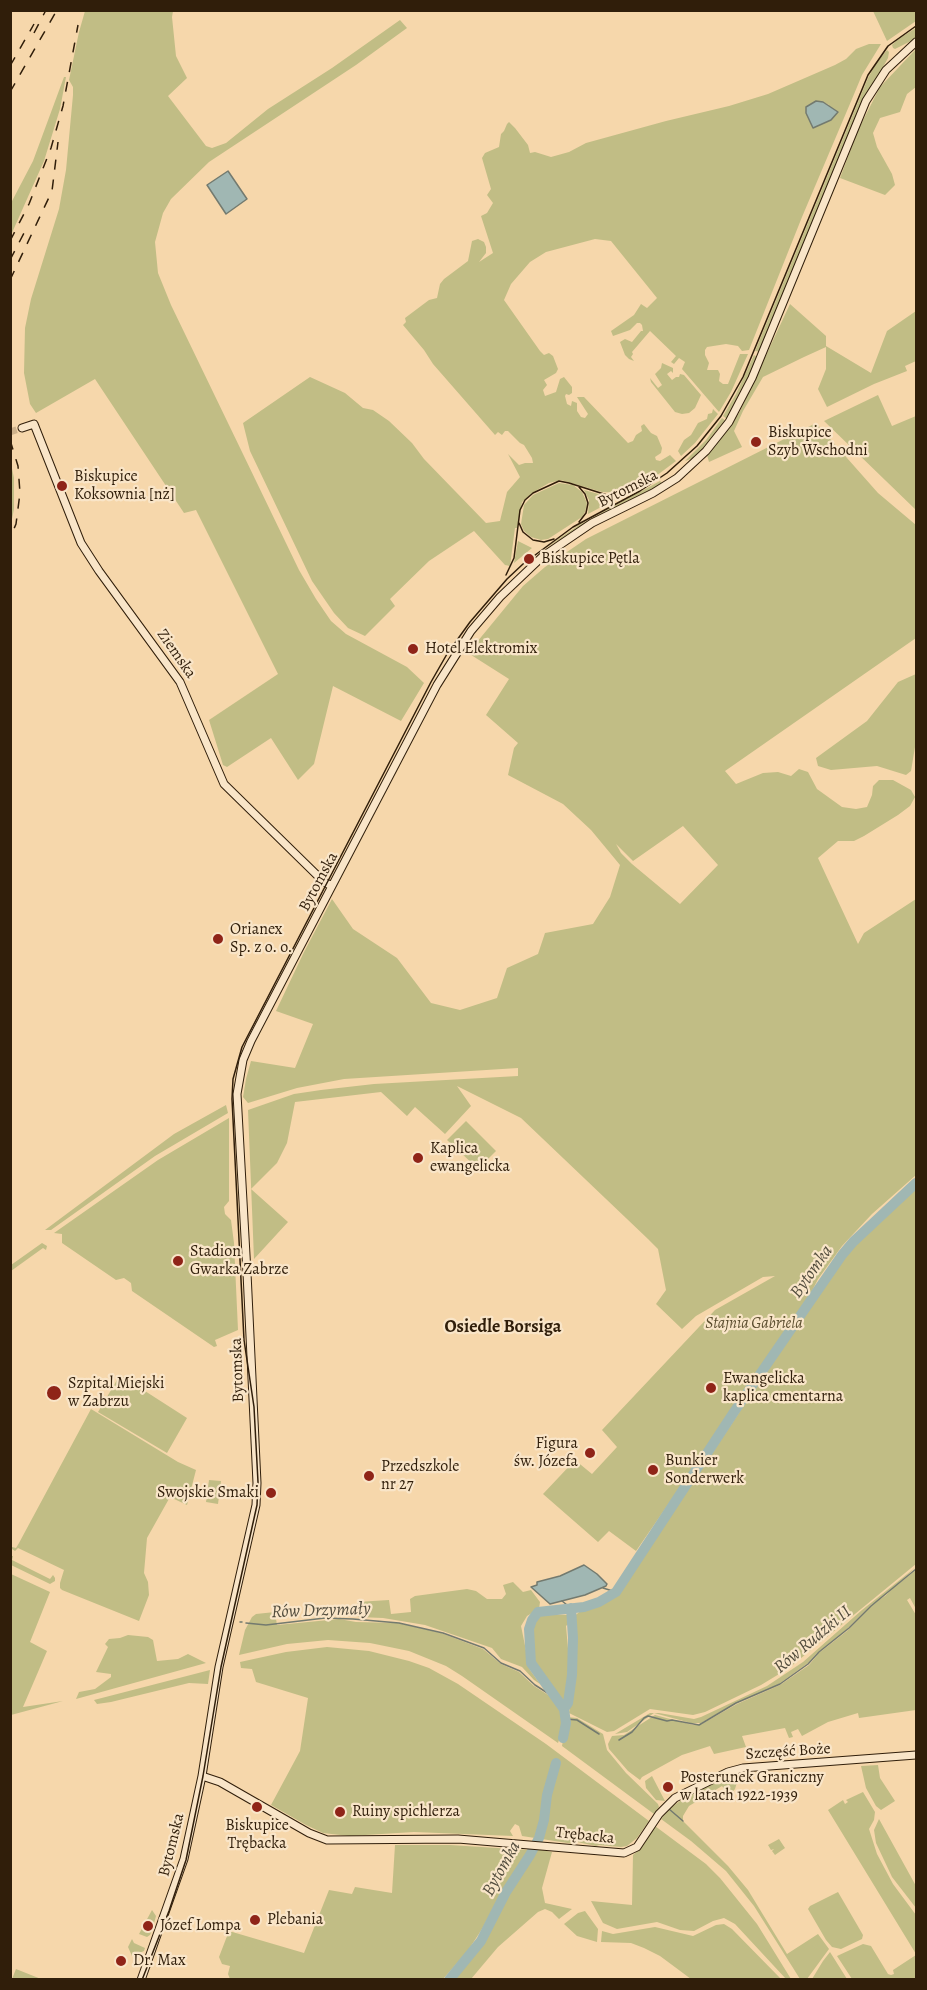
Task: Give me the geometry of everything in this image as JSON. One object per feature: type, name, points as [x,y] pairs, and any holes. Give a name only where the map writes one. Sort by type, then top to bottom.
[{"type":"street","name":"Bytomska","points":[[141,1980],[181,1870],[202,1776],[219,1667],[252,1526],[257,1494],[248,1273],[237,1104],[239,1075],[251,1041],[446,668],[486,612],[526,570],[556,546],[592,523],[677,478],[706,451],[729,422],[752,378],[866,101],[886,70],[916,42]]},
{"type":"street","name":"Ziemska","points":[[22,428],[34,424],[76,534],[99,571],[180,682],[224,784],[324,882],[332,886]]},
{"type":"street","name":"Szczęść Boże","points":[[669,1803],[685,1792],[735,1770],[916,1755]]},
{"type":"street","name":"Trębacka","points":[[202,1776],[220,1782],[309,1833],[327,1840],[458,1839],[549,1845],[617,1853],[632,1851],[669,1803]]},
{"type":"green space","points":[[85,11],[173,11],[176,56],[187,78],[168,96],[206,146],[212,148],[226,143],[268,109],[400,20],[407,28],[356,65],[209,162],[171,199],[163,213],[155,242],[158,273],[171,305],[299,570],[316,599],[331,621],[346,634],[407,667],[424,683],[401,721],[333,686],[314,764],[298,780],[271,738],[227,767],[223,765],[209,720],[278,674],[196,510],[184,513],[95,379],[36,413],[30,404],[24,373],[25,328],[31,299],[59,209],[66,170],[73,95],[73,87],[69,80]]},
{"type":"green space","points":[[873,11],[916,11],[916,21],[887,41]]},
{"type":"green space","points":[[916,28],[916,37],[913,40],[893,48],[892,45],[898,39]]},
{"type":"green space","points":[[869,44],[881,44],[862,75],[749,350],[742,351],[738,346],[726,344],[707,347],[705,350],[709,363],[707,370],[718,370],[719,381],[723,384],[728,384],[740,354],[748,354],[719,412],[682,369],[685,362],[679,358],[674,364],[671,362],[676,356],[650,331],[632,352],[631,357],[634,361],[625,355],[620,342],[625,339],[632,342],[643,331],[640,323],[630,330],[613,336],[611,331],[634,315],[641,304],[647,308],[657,298],[611,241],[595,239],[546,252],[530,262],[511,284],[504,300],[540,351],[544,355],[549,353],[553,356],[558,369],[556,373],[544,380],[547,385],[543,390],[545,396],[556,392],[560,379],[564,377],[572,387],[572,393],[565,396],[567,404],[571,406],[572,401],[577,403],[577,411],[581,417],[585,418],[588,414],[577,397],[584,397],[628,443],[642,431],[641,426],[644,424],[651,433],[657,436],[662,448],[661,453],[655,457],[656,460],[660,461],[670,455],[676,461],[648,482],[623,493],[602,492],[561,480],[549,483],[522,502],[517,528],[515,528],[510,566],[505,565],[474,531],[429,561],[390,599],[395,606],[365,636],[348,628],[334,613],[312,581],[250,451],[243,423],[310,377],[345,393],[363,408],[373,410],[389,421],[486,523],[500,521],[507,492],[520,477],[508,454],[519,465],[533,463],[532,458],[524,445],[508,431],[502,435],[498,432],[495,435],[433,364],[403,325],[406,322],[405,318],[429,300],[437,298],[440,284],[444,279],[468,261],[472,241],[478,239],[484,242],[486,247],[486,253],[479,262],[493,253],[481,216],[487,213],[493,203],[487,195],[491,189],[482,158],[485,153],[499,147],[501,134],[509,122],[528,145],[530,153],[535,152],[551,157],[569,152],[586,143],[768,94],[835,65],[846,59],[856,49]],"holes":[[[816,101],[829,105],[813,128],[806,113]]]},
{"type":"green space","points":[[916,49],[916,87],[907,94],[900,112],[880,118],[873,133],[895,185],[885,195],[840,178],[858,130],[880,87]]},
{"type":"green space","points":[[887,50],[888,58],[860,109],[761,352],[755,351],[868,78]]},
{"type":"green space","points":[[64,77],[66,77],[60,109],[44,161],[11,235],[11,203],[33,161]]},
{"type":"green space","points":[[790,304],[826,336],[826,346],[871,373],[887,331],[916,311],[916,361],[905,366],[907,371],[827,407],[818,389],[826,369],[826,347],[763,377],[734,431],[742,447],[709,462],[707,455],[739,413]]},
{"type":"green space","points":[[754,355],[757,357],[749,378],[727,419],[723,416]]},
{"type":"green space","points":[[662,363],[673,368],[673,373],[671,371],[667,374],[672,380],[680,374],[684,375],[701,395],[695,408],[689,413],[675,412],[651,382],[650,378],[658,388],[662,385],[655,374],[661,368]]},
{"type":"green space","points":[[878,395],[892,426],[916,416],[916,510],[824,421]]},
{"type":"green space","points":[[713,409],[718,414],[695,443],[681,456],[678,451],[684,440],[691,435],[698,423],[707,419]]},
{"type":"green space","points":[[722,418],[726,421],[704,449],[694,458],[685,461],[706,440]]},
{"type":"green space","name":"Stajnia Gabriela","points":[[816,423],[878,493],[916,525],[916,638],[725,771],[736,784],[763,773],[778,772],[791,776],[799,769],[808,772],[817,789],[842,807],[856,809],[867,807],[873,786],[879,780],[893,780],[911,790],[915,797],[910,806],[898,815],[854,841],[838,841],[818,858],[858,944],[864,933],[916,899],[916,1175],[872,1214],[842,1246],[818,1279],[803,1309],[636,1551],[609,1531],[598,1542],[543,1494],[575,1460],[592,1474],[617,1447],[602,1430],[715,1310],[775,1276],[763,1277],[696,1316],[682,1329],[656,1304],[666,1290],[658,1249],[521,1118],[457,1086],[471,1106],[445,1134],[415,1107],[407,1116],[381,1092],[295,1102],[287,1143],[277,1163],[251,1189],[248,1110],[294,1094],[321,1090],[374,1084],[518,1076],[518,1068],[344,1079],[297,1088],[248,1103],[243,1097],[251,1061],[295,1068],[313,1024],[276,1011],[332,899],[353,929],[397,958],[431,1003],[460,1010],[497,998],[507,968],[538,954],[545,933],[593,924],[610,897],[620,865],[591,830],[563,804],[508,775],[514,748],[518,743],[486,715],[509,679],[468,653],[523,586],[545,567],[586,539]],"holes":[[[683,826],[718,865],[680,904],[632,864],[616,844],[633,861]]]},
{"type":"green space","points":[[10,459],[14,478],[14,509],[11,524]]},
{"type":"green space","points":[[660,481],[662,483],[658,486],[599,515],[541,551],[579,525]]},
{"type":"green space","points":[[559,483],[573,485],[582,492],[587,503],[585,512],[582,517],[548,539],[541,540],[531,537],[524,531],[521,524],[524,505],[533,495]]},
{"type":"green space","points":[[584,490],[620,497],[588,514],[589,500]]},
{"type":"green space","points":[[518,541],[532,548],[514,563]]},
{"type":"green space","points":[[916,674],[916,741],[911,771],[906,775],[877,766],[831,770],[818,766],[816,758],[867,721],[898,682]]},
{"type":"green space","points":[[226,1105],[228,1113],[155,1156],[51,1230],[45,1230],[174,1134]]},
{"type":"green space","points":[[229,1118],[229,1201],[224,1207],[225,1214],[231,1220],[234,1243],[238,1330],[215,1340],[217,1346],[214,1347],[132,1291],[131,1283],[124,1278],[116,1280],[62,1243],[62,1234],[54,1233],[158,1160]]},
{"type":"green space","points":[[466,1121],[496,1151],[480,1167],[475,1166],[447,1140]]},
{"type":"green space","points":[[916,1184],[916,1564],[789,1668],[761,1685],[705,1712],[693,1715],[650,1709],[614,1731],[607,1732],[569,1713],[577,1630],[573,1617],[582,1610],[607,1602],[619,1593],[848,1249]]},
{"type":"green space","points":[[251,1189],[288,1222],[254,1259]]},
{"type":"green space","points":[[42,1243],[47,1246],[46,1250],[43,1248],[11,1271],[11,1265]]},
{"type":"green space","points":[[120,1375],[187,1418],[167,1453],[98,1412]]},
{"type":"green space","points":[[91,1409],[178,1462],[196,1470],[187,1505],[170,1497],[147,1538],[144,1573],[148,1582],[149,1595],[139,1621],[62,1590],[60,1583],[64,1570],[18,1548],[15,1551],[12,1549],[12,1547],[16,1548],[19,1543]]},
{"type":"green space","points":[[209,1480],[221,1481],[218,1504],[206,1502]]},
{"type":"green space","points":[[11,1556],[13,1556],[12,1560],[50,1579],[53,1575],[55,1581],[50,1584],[11,1565]]},
{"type":"green space","points":[[916,1567],[808,1663],[779,1684],[736,1703],[701,1723],[691,1723],[654,1713],[694,1719],[767,1686],[803,1662],[862,1610]]},
{"type":"green space","points":[[916,1570],[916,1609],[910,1598],[907,1600],[916,1615],[916,1710],[859,1718],[858,1713],[828,1722],[802,1736],[798,1729],[791,1732],[793,1737],[789,1738],[785,1728],[742,1736],[746,1747],[714,1754],[710,1746],[682,1755],[640,1780],[628,1771],[609,1749],[608,1744],[612,1736],[624,1735],[655,1715],[700,1725],[737,1704],[780,1685],[809,1665],[871,1606]]},
{"type":"green space","points":[[11,1574],[50,1592],[30,1642],[47,1651],[23,1707],[63,1701],[11,1715]]},
{"type":"green space","points":[[513,1582],[523,1592],[531,1590],[540,1602],[539,1609],[527,1616],[521,1626],[530,1670],[540,1684],[522,1667],[501,1659],[492,1648],[425,1625],[383,1618],[358,1617],[357,1602],[389,1600],[391,1614],[411,1612],[410,1599],[415,1596],[467,1589],[476,1591],[487,1599],[502,1599],[506,1594],[503,1585]]},
{"type":"green space","points":[[275,1612],[277,1625],[339,1619],[356,1622],[398,1623],[441,1633],[483,1649],[501,1664],[519,1672],[534,1686],[556,1700],[564,1716],[564,1725],[558,1743],[446,1666],[409,1651],[370,1643],[328,1640],[287,1644],[239,1655],[245,1630],[252,1617],[256,1614]]},
{"type":"green space","points":[[539,1614],[570,1615],[571,1621],[566,1626],[569,1660],[565,1701],[563,1702],[535,1664],[532,1627]]},
{"type":"green space","points":[[128,1635],[148,1637],[153,1640],[157,1661],[178,1659],[188,1654],[206,1663],[76,1699],[79,1692],[95,1689],[111,1677],[111,1674],[96,1672],[108,1647],[105,1644],[109,1639]]},
{"type":"green space","points":[[327,1647],[369,1651],[429,1668],[458,1684],[546,1744],[649,1821],[637,1838],[627,1846],[621,1847],[596,1846],[577,1842],[574,1844],[522,1836],[519,1826],[515,1824],[510,1831],[513,1836],[414,1832],[349,1836],[323,1833],[306,1825],[271,1805],[300,1751],[308,1698],[256,1682],[252,1669],[241,1668],[240,1662],[286,1652]]},
{"type":"green space","points":[[210,1670],[208,1684],[189,1683],[97,1704],[94,1700]]},
{"type":"green space","points":[[650,1713],[654,1713],[627,1732],[615,1734]]},
{"type":"green space","points":[[567,1717],[577,1718],[603,1734],[607,1750],[626,1773],[658,1804],[659,1807],[654,1814],[562,1746]]},
{"type":"green space","points":[[878,1765],[880,1778],[895,1801],[881,1810],[876,1806],[866,1788],[861,1766]]},
{"type":"green space","points":[[731,1775],[738,1779],[735,1789],[729,1796],[722,1786],[689,1806],[683,1816],[683,1821],[728,1866],[748,1890],[787,1954],[818,1934],[829,1949],[807,1979],[800,1979],[754,1906],[726,1871],[661,1819],[669,1809],[684,1798]]},
{"type":"green space","points":[[652,1776],[665,1801],[656,1800],[646,1788],[645,1781]]},
{"type":"green space","points":[[863,1792],[875,1812],[869,1829],[877,1854],[893,1884],[916,1915],[916,1954],[828,1810],[843,1800],[845,1804],[848,1802],[846,1800]]},
{"type":"green space","points":[[879,1819],[916,1886],[916,1908],[892,1877],[876,1843],[874,1830]]},
{"type":"green space","points":[[655,1826],[706,1864],[720,1878],[757,1924],[791,1979],[786,1979],[735,1924],[724,1918],[694,1931],[680,1930],[657,1922],[617,1929],[603,1923],[591,1901],[632,1905],[633,1855],[642,1847]]},
{"type":"green space","points":[[779,1839],[785,1848],[775,1855],[772,1851],[774,1849],[771,1850],[768,1845]]},
{"type":"green space","points":[[395,1845],[450,1845],[529,1850],[467,1952],[443,1979],[230,1979],[228,1974],[230,1966],[222,1964],[219,1957],[229,1931],[304,1953],[329,1890],[352,1894],[355,1887],[392,1893]]},
{"type":"green space","points":[[536,1849],[552,1852],[542,1888],[545,1903],[572,1909],[559,1919],[545,1909],[538,1912],[498,1947],[471,1979],[452,1979],[483,1941],[507,1894]]},
{"type":"green space","points":[[838,1892],[863,1935],[862,1939],[841,1949],[832,1947],[826,1940],[808,1909]]},
{"type":"green space","points":[[152,1910],[156,1916],[153,1927],[147,1923],[145,1927],[152,1930],[147,1937],[139,1934]]},
{"type":"green space","points":[[585,1911],[598,1929],[597,1942],[577,1936],[564,1924],[578,1913]]},
{"type":"green space","points":[[724,1924],[732,1929],[781,1979],[691,1979],[660,1956],[644,1948],[631,1943],[601,1942],[602,1931],[613,1934],[655,1927],[693,1936],[716,1925]]},
{"type":"green space","points":[[132,1939],[134,1943],[145,1948],[144,1951],[132,1956],[128,1947]]},
{"type":"green space","points":[[863,1944],[871,1946],[888,1974],[891,1975],[894,1974],[893,1970],[916,1955],[916,1979],[852,1979],[837,1956]]},
{"type":"green space","points":[[830,1952],[847,1979],[812,1979],[823,1961]]},
{"type":"green space","points":[[16,1969],[41,1979],[12,1979]]},
{"type":"water","points":[[816,101],[823,102],[838,112],[831,120],[813,128],[806,113],[806,107]]},
{"type":"water","points":[[228,171],[247,199],[226,214],[207,185]]},
{"type":"water","points":[[584,1565],[597,1574],[607,1584],[606,1586],[585,1595],[550,1604],[531,1587],[537,1585],[537,1582],[560,1576]]},
{"type":"waterway","name":"Bytomka","points":[[563,1738],[566,1723],[564,1709],[531,1663],[529,1629],[532,1620],[538,1612],[584,1607],[599,1602],[616,1592],[734,1412],[842,1255],[916,1183]]},
{"type":"waterway","name":"Rów Rudzki II","points":[[619,1740],[632,1732],[648,1716],[699,1725],[736,1703],[780,1684],[808,1664],[871,1606],[916,1569]]},
{"type":"waterway","points":[[603,1588],[616,1592]]},
{"type":"waterway","points":[[562,1601],[571,1608]]},
{"type":"waterway","name":"Bytomka","points":[[564,1709],[568,1703],[572,1675],[571,1608]]},
{"type":"waterway","name":"Rów Drzymały","points":[[246,1623],[266,1625],[325,1618],[353,1619],[399,1623],[443,1633],[484,1648],[501,1663],[520,1671],[535,1685],[557,1699]]},
{"type":"waterway","points":[[566,1719],[577,1720],[599,1734]]},
{"type":"waterway","name":"Bytomka","points":[[449,1980],[481,1941],[506,1892],[539,1838],[556,1763]]},
{"type":"waterway","points":[[669,1809],[683,1821]]},
{"type":"tunnel","points":[[10,432],[22,428]]},
{"type":"tram line","points":[[142,1980],[186,1860],[221,1667],[257,1505],[254,1407],[244,1340],[232,1099],[233,1079],[242,1047],[431,682],[447,654],[470,622],[523,564],[573,527],[640,491],[667,473],[697,446],[721,416],[743,377],[868,75],[888,46],[916,26]]},
{"type":"tram line","points":[[506,575],[514,558],[520,510],[525,500],[533,493],[559,481],[607,495],[628,493]]},
{"type":"tram line","points":[[579,487],[588,503],[586,513],[579,522]]},
{"type":"tram line","points":[[519,523],[523,532],[533,540],[544,542],[554,539]]},
{"type":"railway","points":[[34,33],[46,10]]},
{"type":"railway","points":[[10,92],[57,10]]},
{"type":"railway","points":[[10,66],[34,24]]},
{"type":"railway","points":[[10,241],[29,204],[51,148],[63,106],[78,25]]},
{"type":"railway","points":[[10,280],[52,191],[58,142]]},
{"type":"railway","points":[[10,260],[24,233]]},
{"type":"railway","points":[[10,440],[18,466],[20,493],[16,524],[10,538]]},
{"type":"place","name":"Biskupice Szyb Wschodni","points":[[756,442]]},
{"type":"place","name":"Biskupice Koksownia [nż]","points":[[62,486]]},
{"type":"place","name":"Biskupice Pętla","points":[[529,559]]},
{"type":"place","name":"Hotel Elektromix","points":[[413,649]]},
{"type":"place","name":"Orianex Sp. z o. o.","points":[[218,939]]},
{"type":"place","name":"Kaplica ewangelicka","points":[[418,1158]]},
{"type":"place","name":"Stadion Gwarka Zabrze","points":[[178,1261]]},
{"type":"place","name":"Ewangelicka kaplica cmentarna","points":[[711,1388]]},
{"type":"place","name":"Szpital Miejski w Zabrzu","points":[[54,1393]]},
{"type":"place","name":"Figura św. Józefa","points":[[590,1453]]},
{"type":"place","name":"Bunkier Sonderwerk","points":[[653,1470]]},
{"type":"place","name":"Przedszkole nr 27","points":[[369,1476]]},
{"type":"place","name":"Swojskie Smaki","points":[[271,1493]]},
{"type":"place","name":"Posterunek Graniczny w latach 1922-1939","points":[[668,1787]]},
{"type":"place","name":"Biskupice Trębacka","points":[[257,1807]]},
{"type":"place","name":"Ruiny spichlerza","points":[[340,1812]]},
{"type":"place","name":"Plebania","points":[[255,1920]]},
{"type":"place","name":"Józef Lompa","points":[[148,1926]]},
{"type":"place","name":"Dr. Max","points":[[121,1961]]},
{"type":"district","name":"Osiedle Borsiga","points":[[503,1328]]}]
